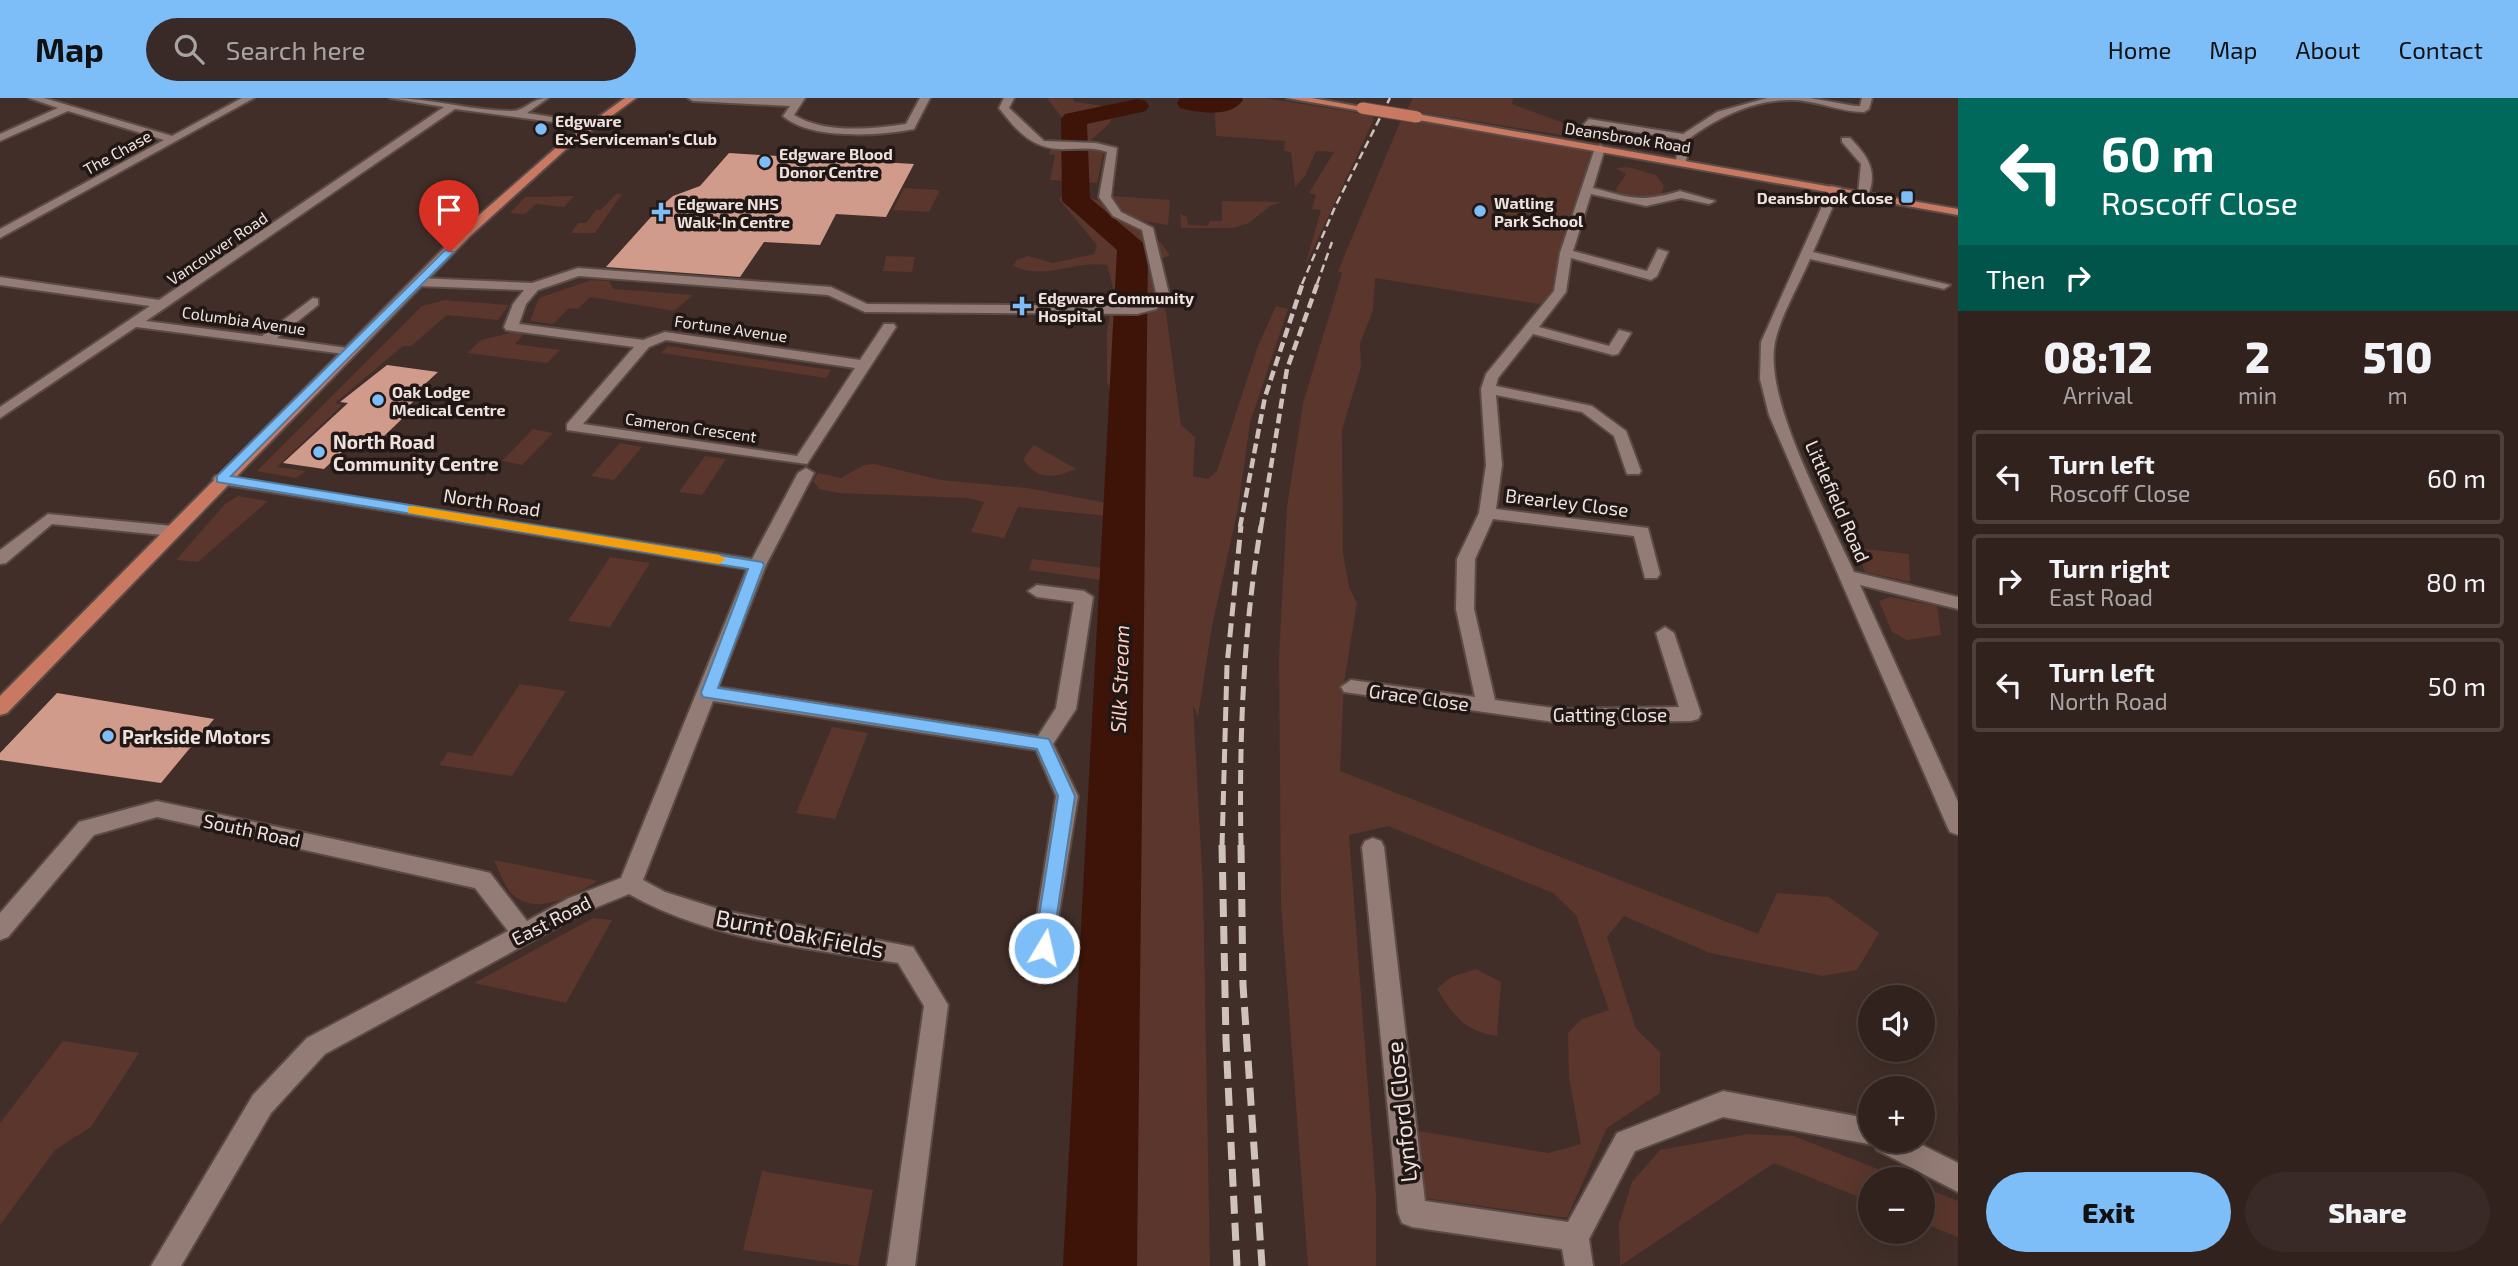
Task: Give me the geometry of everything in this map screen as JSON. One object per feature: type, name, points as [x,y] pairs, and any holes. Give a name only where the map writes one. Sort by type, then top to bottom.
[{"type":"main road","points":[[0,708],[221,479],[520,182],[590,124],[631,98]]},
{"type":"main road","name":"Deansbrook Road","points":[[1292,98],[1835,188],[1958,212]]},
{"type":"street","points":[[34,98],[172,139]]},
{"type":"street","name":"The Chase","points":[[0,234],[249,98]]},
{"type":"street","points":[[395,98],[590,124]]},
{"type":"street","points":[[518,114],[543,98]]},
{"type":"street","points":[[694,98],[798,100]]},
{"type":"street","points":[[798,100],[788,116],[799,126],[886,131],[910,127],[925,98]]},
{"type":"street","points":[[418,282],[533,287],[578,271],[831,291],[865,308],[1137,310],[1151,306],[1163,293],[1147,228],[1117,214],[1105,197],[1112,149],[1090,144],[1044,145],[1024,130],[1004,108],[1009,98]]},
{"type":"street","points":[[1681,162],[1685,137],[1701,124],[1733,106],[1786,98]]},
{"type":"street","points":[[1794,98],[1864,109],[1867,98]]},
{"type":"street","points":[[1722,102],[1733,106]]},
{"type":"street","name":"Vancouver Road","points":[[0,414],[451,107]]},
{"type":"street","points":[[0,138],[67,108]]},
{"type":"street","points":[[1586,127],[1589,122],[1685,137]]},
{"type":"street","points":[[1846,141],[1865,160],[1869,169],[1864,194]]},
{"type":"street","points":[[1487,707],[1465,608],[1465,570],[1466,559],[1487,513],[1494,465],[1488,389],[1491,377],[1560,292],[1566,253],[1600,148]]},
{"type":"street","name":"Littlefield Road","points":[[1835,188],[1768,342],[1767,379],[1776,415],[1958,826]]},
{"type":"street","points":[[1586,189],[1651,204],[1667,204],[1680,194],[1709,201]]},
{"type":"street","points":[[1566,253],[1651,276],[1662,252]]},
{"type":"street","points":[[1805,254],[1944,285]]},
{"type":"street","name":"Columbia Avenue","points":[[0,281],[162,304]]},
{"type":"street","name":"Fortune Avenue","points":[[533,287],[520,304],[511,327],[645,344],[665,336],[863,365]]},
{"type":"street","points":[[266,340],[313,302]]},
{"type":"street","name":"Columbia Avenue","points":[[135,323],[348,352]]},
{"type":"street","points":[[863,365],[889,327]]},
{"type":"street","points":[[1531,329],[1613,351],[1624,333]]},
{"type":"street","name":"Cameron Crescent","points":[[645,344],[572,427],[801,461],[863,365]]},
{"type":"street","points":[[1488,389],[1587,409],[1621,434],[1633,471]]},
{"type":"street","points":[[630,884],[709,693],[757,565],[806,472]]},
{"type":"street","name":"North Road","points":[[221,479],[757,565]]},
{"type":"street","name":"Brearley Close","points":[[1487,513],[1642,532],[1651,574]]},
{"type":"street","points":[[0,559],[48,519],[172,531]]},
{"type":"street","points":[[1848,576],[1958,603]]},
{"type":"street","points":[[1037,591],[1084,597],[1066,709],[1043,744]]},
{"type":"street","name":"Gatting Close","points":[[1487,707],[1561,716],[1691,714],[1665,633]]},
{"type":"street","name":"Grace Close","points":[[1351,687],[1487,707]]},
{"type":"street","points":[[709,693],[1043,744]]},
{"type":"street","points":[[1040,974],[1067,796],[1043,744]]},
{"type":"street","name":"South Road","points":[[0,930],[87,828],[157,809],[482,880],[523,933]]},
{"type":"street","name":"Lynford Close","points":[[1373,847],[1412,1213],[1575,1237]]},
{"type":"street","name":"East Road","points":[[165,1266],[262,1104],[316,1046],[577,905],[630,884]]},
{"type":"street","name":"Burnt Oak Fields","points":[[630,884],[655,901],[746,925],[905,954],[936,1005],[901,1266]]},
{"type":"street","points":[[1579,1266],[1575,1237],[1626,1142],[1723,1104],[1858,1130]]},
{"type":"street","points":[[1909,1153],[1958,1178]]},
{"type":"shaded area","points":[[1047,98],[1072,98],[1075,102],[1110,107],[1141,106],[1113,113],[1110,123],[1089,142],[1047,142],[1064,139],[1061,128],[1068,126]]},
{"type":"shaded area","points":[[1192,98],[1265,98],[1371,115],[1374,119],[1305,266],[1321,210],[1312,209],[1316,195],[1309,193],[1334,152],[1316,151],[1305,176],[1295,187],[1291,152],[1284,151],[1285,141],[1216,136],[1215,113],[1185,108]]},
{"type":"shaded area","points":[[1413,98],[1513,98],[1512,104],[1561,122],[1566,127],[1598,132],[1603,127],[1678,139],[1674,151],[1664,152],[1407,110]]},
{"type":"shaded area","points":[[1403,115],[1600,148],[1551,306],[1375,278],[1373,310],[1360,344],[1361,367],[1342,430],[1343,554],[1349,587],[1357,603],[1344,683],[1340,771],[1758,934],[1777,893],[1829,897],[1879,933],[1857,970],[1823,976],[1710,953],[1624,916],[1607,937],[1636,1029],[1660,1052],[1660,1093],[1607,1128],[1567,1218],[1424,1198],[1419,1131],[1548,1153],[1581,1144],[1569,1078],[1568,1033],[1582,1019],[1609,1010],[1576,915],[1553,893],[1388,826],[1349,835],[1376,1194],[1376,1266],[1308,1266],[1281,904],[1279,656],[1287,507],[1303,403],[1342,273],[1338,271]]},
{"type":"shaded area","points":[[1091,146],[1104,151],[1097,183],[1050,180],[1055,155],[1049,154],[1051,149]]},
{"type":"shaded area","points":[[1628,167],[1656,175],[1664,186],[1660,198],[1635,198],[1615,191],[1626,174],[1616,168]]},
{"type":"shaded area","points":[[904,188],[940,190],[929,212],[893,210]]},
{"type":"shaded area","points":[[616,194],[622,194],[595,233],[571,233],[578,223],[586,223],[596,210],[601,210]]},
{"type":"shaded area","points":[[574,196],[564,207],[536,204],[525,214],[510,213],[525,197]]},
{"type":"shaded area","points":[[1075,196],[1097,200],[1161,243],[1170,255],[1159,260],[1181,425],[1195,437],[1193,476],[1208,479],[1217,471],[1258,346],[1276,306],[1288,309],[1250,423],[1238,509],[1212,626],[1198,717],[1193,705],[1203,888],[1210,1266],[1070,1266],[1117,517],[1018,507],[1004,538],[971,532],[984,502],[967,498],[838,493],[819,489],[813,481],[818,473],[841,478],[864,465],[874,464],[941,480],[1027,488],[1118,505],[1119,479],[1113,400],[1107,381],[1107,332],[1111,308],[1116,299],[1107,265],[1082,265],[1048,271],[1025,270],[1013,266],[1017,260],[1028,256],[1053,263],[1094,254],[1097,245],[1058,198]]},
{"type":"shaded area","points":[[1112,196],[1170,200],[1168,225],[1135,218],[1122,209]]},
{"type":"shaded area","points":[[1222,201],[1282,202],[1270,206],[1249,223],[1233,228],[1181,228],[1180,214],[1187,217],[1188,225],[1208,226],[1210,221],[1222,221]]},
{"type":"shaded area","points":[[886,256],[915,257],[912,272],[883,271]]},
{"type":"shaded area","points":[[591,280],[609,281],[614,289],[693,295],[674,311],[590,297],[578,309],[569,308],[553,324],[530,321],[539,298]]},
{"type":"shaded area","points":[[445,300],[509,305],[498,320],[447,315],[411,346],[403,346],[335,403],[342,405],[277,467],[306,471],[296,478],[257,471],[422,306]]},
{"type":"shaded area","points":[[514,332],[525,333],[515,344],[560,350],[547,363],[467,353],[481,340]]},
{"type":"shaded area","points":[[668,346],[831,370],[826,378],[661,353]]},
{"type":"shaded area","points":[[533,429],[553,433],[522,465],[502,461]]},
{"type":"shaded area","points":[[620,443],[642,447],[614,480],[591,476]]},
{"type":"shaded area","points":[[1034,445],[1076,469],[1054,476],[1034,471],[1023,459]]},
{"type":"shaded area","points":[[705,456],[726,459],[702,495],[679,492]]},
{"type":"shaded area","points":[[238,496],[268,501],[198,562],[176,560],[225,504]]},
{"type":"shaded area","points":[[1857,548],[1909,554],[1910,582],[1865,572]]},
{"type":"shaded area","points":[[610,557],[650,563],[610,627],[568,621]]},
{"type":"shaded area","points":[[1032,559],[1112,569],[1109,581],[1029,570]]},
{"type":"shaded area","points":[[1890,597],[1937,606],[1941,635],[1907,640],[1892,632],[1879,601]]},
{"type":"shaded area","points":[[520,684],[566,691],[512,776],[439,765],[448,752],[472,756]]},
{"type":"shaded area","points":[[832,727],[868,733],[835,819],[796,813]]},
{"type":"shaded area","points":[[494,860],[598,881],[568,897],[545,904],[533,904],[512,894]]},
{"type":"shaded area","points":[[593,918],[612,920],[566,1003],[474,983]]},
{"type":"shaded area","points":[[1476,969],[1501,982],[1497,1036],[1476,1031],[1461,1021],[1437,989],[1451,977]]},
{"type":"shaded area","points":[[63,1041],[139,1053],[91,1127],[55,1150],[0,1225],[0,1123]]},
{"type":"shaded area","points":[[1748,1134],[1794,1136],[1873,1167],[1858,1167],[1858,1197],[1774,1163],[1620,1266],[1619,1224],[1632,1182],[1660,1150]]},
{"type":"shaded area","points":[[762,1171],[873,1190],[858,1266],[743,1250]]},
{"type":"shaded area","points":[[1935,1192],[1958,1201],[1958,1237],[1935,1228]]},
{"type":"building","points":[[729,153],[914,164],[886,217],[836,214],[820,245],[764,242],[740,277],[606,267],[660,207],[673,196],[700,186]]},
{"type":"building","name":"Oak Lodge Medical Centre","points":[[387,365],[438,372],[410,398],[416,399],[397,417],[403,418],[382,438],[360,435],[324,469],[283,463],[348,403],[340,402]]},
{"type":"building","name":"Parkside Motors","points":[[57,693],[214,719],[161,783],[0,760],[0,753]]},
{"type":"waterway","points":[[1189,103],[1220,105],[1231,100]]},
{"type":"waterway","name":"Silk Stream","points":[[1100,1266],[1133,247],[1076,201],[1074,119],[1137,106]]},
{"type":"railway","points":[[1302,284],[1335,207],[1390,98]]},
{"type":"railway","points":[[1317,284],[1332,242]]},
{"type":"railway","points":[[1240,527],[1265,397],[1303,282]]},
{"type":"railway","points":[[1261,527],[1287,369],[1318,282]]},
{"type":"railway","points":[[1222,846],[1227,665],[1241,526]]},
{"type":"railway","points":[[1241,845],[1244,686],[1250,605],[1261,526]]},
{"type":"railway","points":[[1241,845],[1243,985],[1262,1266]]},
{"type":"railway","points":[[1222,846],[1226,1041],[1237,1266]]},
{"type":"slow traffic","points":[[413,510],[719,559]]},
{"type":"place","name":"Edgware Ex-Serviceman's Club","points":[[541,129]]},
{"type":"place","name":"Edgware Blood Donor Centre","points":[[765,162]]},
{"type":"place","name":"Deansbrook Close","points":[[1907,197]]},
{"type":"place","name":"Watling Park School","points":[[1480,211]]},
{"type":"place","name":"Edgware NHS Walk-In Centre","points":[[661,212]]},
{"type":"place","name":"Edgware Community Hospital","points":[[1022,306]]},
{"type":"place","name":"Oak Lodge Medical Centre","points":[[378,400]]},
{"type":"place","name":"North Road Community Centre","points":[[319,452]]},
{"type":"place","name":"Parkside Motors","points":[[108,736]]},
{"type":"route","points":[[449,252],[221,479],[757,565],[709,693],[1043,744],[1067,796],[1044,948]]}]
